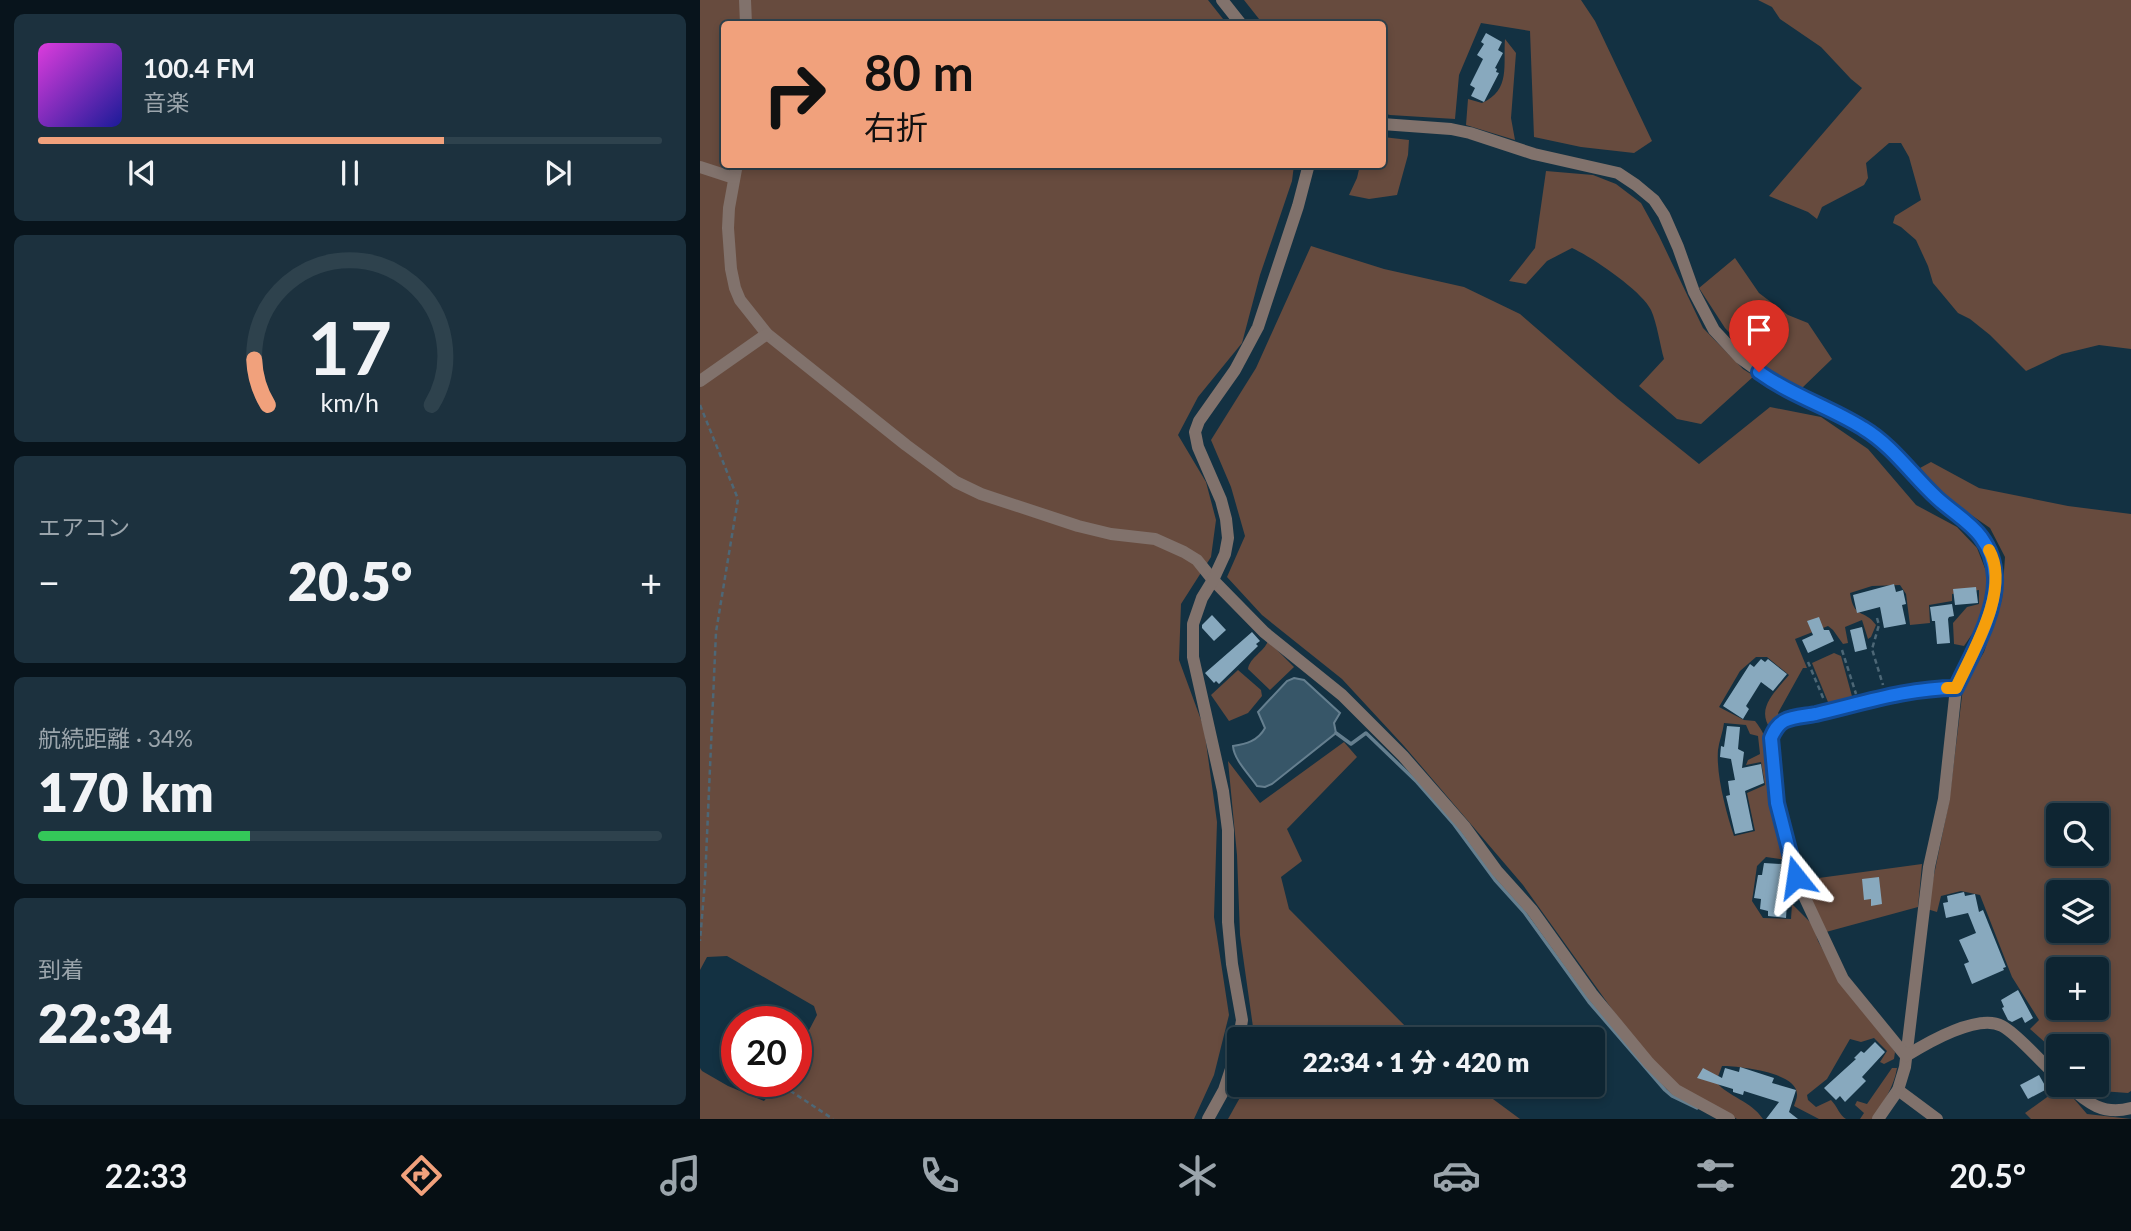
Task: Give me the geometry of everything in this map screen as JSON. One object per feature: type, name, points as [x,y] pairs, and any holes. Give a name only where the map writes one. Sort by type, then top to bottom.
[{"type":"street","points":[[745,0],[746,21]]},
{"type":"street","points":[[1222,0],[1239,21]]},
{"type":"street","points":[[1386,124],[1451,129],[1534,154],[1618,173],[1636,185],[1654,201],[1664,215],[1694,292],[1714,330],[1740,358],[1779,386],[1862,427],[1883,441],[1937,498],[1981,537],[1993,559],[1996,580],[1993,600],[1956,688],[1944,799],[1929,867],[1906,1056],[1898,1090],[1878,1119]]},
{"type":"street","points":[[700,167],[736,171],[728,228],[735,288],[740,300],[767,334],[906,445],[956,481],[981,494],[1078,526],[1111,534],[1155,539],[1197,560],[1264,632],[1342,695],[1403,756],[1532,910],[1592,995],[1649,1063],[1676,1090],[1730,1119]]},
{"type":"street","points":[[1208,1119],[1224,1090],[1237,1051],[1242,1020],[1228,922],[1228,830],[1223,791],[1193,657],[1193,624],[1202,598],[1225,554],[1228,538],[1221,500],[1198,447],[1195,432],[1199,421],[1235,370],[1258,327],[1308,168]]},
{"type":"street","points":[[700,381],[767,334]]},
{"type":"street","points":[[1906,1056],[1843,979],[1796,877],[1777,803],[1771,738],[1775,729],[1787,719],[1886,696],[1920,690],[1956,688]]},
{"type":"street","points":[[1906,1056],[1924,1045],[1977,1023],[1995,1023],[2015,1036],[2046,1066]]},
{"type":"street","points":[[1898,1090],[1937,1119]]},
{"type":"street","points":[[2081,1097],[2102,1110],[2131,1108]]},
{"type":"path","points":[[700,405],[738,499],[716,632],[700,941]]},
{"type":"path","points":[[1877,618],[1879,625],[1872,649],[1886,696]]},
{"type":"path","points":[[1842,650],[1858,704]]},
{"type":"path","points":[[1808,662],[1828,711]]},
{"type":"path","points":[[800,1097],[833,1119]]},
{"type":"shaded area","points":[[700,0],[1208,0],[1225,21],[721,21],[721,168],[1294,168],[1292,181],[1260,275],[1242,343],[1198,397],[1178,435],[1206,482],[1216,520],[1211,557],[1181,604],[1179,660],[1204,728],[1217,822],[1214,917],[1229,1015],[1214,1075],[1194,1119],[700,1119],[700,1068],[721,1082],[721,1097],[754,1097],[764,1101],[767,1097],[812,1097],[812,1025],[817,1015],[814,1006],[727,956],[707,957],[700,970]]},
{"type":"shaded area","points":[[1244,0],[1581,0],[1595,21],[1652,141],[1634,153],[1581,147],[1534,137],[1530,31],[1481,23],[1459,75],[1455,119],[1386,114],[1386,21],[1261,21]]},
{"type":"shaded area","points":[[1758,0],[2131,0],[2131,349],[2099,345],[2062,354],[2026,371],[1990,335],[1958,313],[1933,283],[1916,240],[1893,223],[1895,216],[1921,200],[1909,157],[1901,143],[1889,143],[1866,163],[1868,178],[1864,185],[1822,207],[1817,219],[1808,212],[1769,196],[1862,88],[1821,47],[1780,19],[1772,7]]},
{"type":"shaded area","points":[[1505,39],[1516,53],[1511,118],[1515,140],[1466,125],[1468,99],[1482,103],[1498,91],[1504,76]]},
{"type":"shaded area","points":[[1386,137],[1409,140],[1408,155],[1397,195],[1369,199],[1349,195],[1359,168],[1386,168]]},
{"type":"shaded area","points":[[1546,171],[1593,175],[1616,184],[1641,203],[1703,328],[1743,369],[1754,376],[1701,424],[1677,419],[1639,386],[1664,359],[1651,310],[1638,294],[1616,275],[1572,248],[1547,261],[1526,284],[1509,281],[1535,248]]},
{"type":"shaded area","points":[[1311,246],[1384,269],[1464,287],[1520,314],[1618,399],[1699,464],[1770,407],[1821,417],[1868,449],[1916,505],[1957,527],[1977,548],[1988,576],[1987,600],[1981,621],[1964,646],[1954,644],[1953,623],[1967,607],[1979,604],[1979,590],[1952,594],[1952,601],[1929,605],[1930,623],[1910,625],[1906,594],[1900,585],[1872,586],[1850,593],[1857,611],[1876,625],[1871,637],[1868,639],[1862,620],[1845,627],[1848,643],[1843,644],[1828,626],[1795,639],[1807,668],[1803,668],[1778,713],[1781,718],[1771,730],[1765,715],[1766,707],[1789,675],[1767,657],[1756,657],[1740,671],[1719,707],[1744,720],[1755,721],[1763,734],[1766,744],[1764,759],[1768,767],[1787,860],[1766,857],[1757,866],[1752,901],[1763,918],[1791,919],[1792,904],[1813,925],[1827,957],[1895,1052],[1894,1059],[1884,1064],[1880,1062],[1887,1051],[1874,1038],[1861,1042],[1850,1039],[1827,1079],[1807,1095],[1808,1100],[1816,1107],[1831,1100],[1846,1119],[1819,1119],[1794,1106],[1797,1095],[1795,1087],[1778,1076],[1753,1069],[1722,1066],[1716,1082],[1752,1107],[1763,1119],[1737,1119],[1682,1089],[1637,1044],[1523,885],[1404,746],[1342,679],[1262,615],[1227,577],[1245,536],[1231,487],[1211,440],[1256,368]],"holes":[[[1724,723],[1746,725],[1750,734],[1758,736],[1760,754],[1748,760],[1746,765],[1761,762],[1765,785],[1747,793],[1755,831],[1734,836],[1720,782],[1718,750]]]},
{"type":"shaded area","points":[[1735,258],[1759,293],[1788,315],[1808,323],[1832,359],[1802,388],[1764,370],[1725,328],[1699,288]]},
{"type":"shaded area","points":[[1931,462],[1979,488],[2068,506],[2131,514],[2131,1091],[2128,1093],[2109,1092],[2109,1034],[2046,1034],[2046,1043],[2030,1029],[2039,1020],[2012,977],[1980,895],[1961,891],[1941,896],[1937,912],[1927,909],[1949,802],[1963,688],[1984,652],[2002,599],[2005,557],[1990,528],[1948,499],[1920,468]]},
{"type":"shaded area","points":[[1268,641],[1294,667],[1270,690],[1248,669],[1251,661]]},
{"type":"shaded area","points":[[1834,653],[1841,656],[1853,700],[1830,707],[1812,663]]},
{"type":"shaded area","points":[[1238,670],[1261,690],[1262,696],[1248,713],[1229,721],[1211,695]]},
{"type":"shaded area","points":[[1344,742],[1357,757],[1287,829],[1302,861],[1281,877],[1289,909],[1406,1027],[1253,1027],[1240,935],[1237,855],[1228,761],[1260,803]]},
{"type":"shaded area","points":[[1922,864],[1918,907],[1826,932],[1810,902],[1804,880]]},
{"type":"shaded area","points":[[1892,1068],[1897,1068],[1896,1075],[1880,1107],[1872,1119],[1860,1119],[1864,1113],[1855,1105],[1857,1101],[1867,1104]]},
{"type":"shaded area","points":[[1240,1097],[1490,1097],[1520,1119],[1228,1119]]},
{"type":"shaded area","points":[[2047,1097],[2072,1097],[2087,1114],[2131,1119],[2031,1119],[2025,1113]]},
{"type":"water","points":[[1294,678],[1304,680],[1340,713],[1334,723],[1336,733],[1272,784],[1257,786],[1239,762],[1233,746],[1259,736],[1265,728],[1258,712],[1287,681]]},
{"type":"building","points":[[1486,33],[1502,42],[1498,50],[1503,53],[1495,68],[1499,73],[1484,102],[1471,96],[1475,88],[1470,85],[1483,59],[1477,55],[1484,44],[1481,42]]},
{"type":"building","points":[[1894,584],[1896,592],[1903,590],[1906,604],[1902,605],[1906,624],[1884,628],[1880,607],[1857,613],[1853,595]]},
{"type":"building","points":[[1976,587],[1978,603],[1955,605],[1953,589]]},
{"type":"building","points":[[1952,604],[1954,616],[1948,619],[1950,643],[1937,644],[1935,621],[1932,621],[1930,607]]},
{"type":"building","points":[[1212,615],[1226,630],[1214,641],[1202,628]]},
{"type":"building","points":[[1819,617],[1824,630],[1829,630],[1834,641],[1808,653],[1802,640],[1813,635],[1807,621]]},
{"type":"building","points":[[1862,627],[1867,649],[1855,652],[1850,630]]},
{"type":"building","points":[[1252,632],[1260,641],[1256,644],[1258,646],[1219,684],[1216,681],[1214,683],[1205,673]]},
{"type":"building","points":[[1761,659],[1765,662],[1768,659],[1787,674],[1773,691],[1761,682],[1746,706],[1749,709],[1743,719],[1723,706],[1750,664],[1754,667]]},
{"type":"building","points":[[1727,726],[1740,727],[1738,749],[1744,752],[1742,768],[1761,764],[1764,783],[1745,791],[1753,830],[1735,834],[1726,796],[1730,795],[1728,781],[1735,780],[1731,759],[1720,757]]},
{"type":"building","points":[[1764,863],[1781,864],[1776,901],[1787,903],[1786,918],[1768,916],[1768,911],[1760,909],[1761,899],[1754,898],[1758,875],[1762,875]]},
{"type":"building","points":[[1879,877],[1882,904],[1871,906],[1871,899],[1864,900],[1862,879]]},
{"type":"building","points":[[1964,892],[1965,896],[1975,894],[1979,912],[1983,910],[2006,967],[1972,984],[1964,964],[1969,962],[1959,940],[1976,933],[1968,913],[1946,918],[1943,903],[1948,902],[1947,896]]},
{"type":"building","points":[[2018,990],[2033,1018],[2025,1023],[2022,1017],[2012,1022],[2008,1020],[2002,1008],[2004,1007],[2001,1000]]},
{"type":"building","points":[[1875,1042],[1885,1052],[1862,1077],[1866,1081],[1845,1102],[1840,1096],[1836,1100],[1824,1088],[1856,1059],[1854,1058],[1861,1051],[1864,1053]]},
{"type":"building","points":[[1740,1067],[1774,1078],[1772,1083],[1796,1090],[1789,1112],[1798,1119],[1766,1119],[1779,1102],[1744,1091],[1743,1095],[1733,1092],[1733,1089],[1697,1078],[1703,1068],[1722,1078],[1725,1068],[1739,1072]]},
{"type":"building","points":[[2039,1075],[2046,1090],[2028,1099],[2020,1085]]},
{"type":"waterway","points":[[1336,733],[1351,744],[1366,733],[1417,782],[1524,912],[1589,1002],[1665,1090],[1697,1108]]},
{"type":"slow traffic","points":[[1947,688],[1956,688],[1993,600],[1996,580],[1989,550]]},
{"type":"route","points":[[1759,372],[1779,386],[1862,427],[1883,441],[1937,498],[1981,537],[1993,559],[1996,580],[1986,622],[1956,688],[1904,692],[1877,698],[1787,719],[1775,729],[1771,738],[1777,803],[1796,877]]}]
